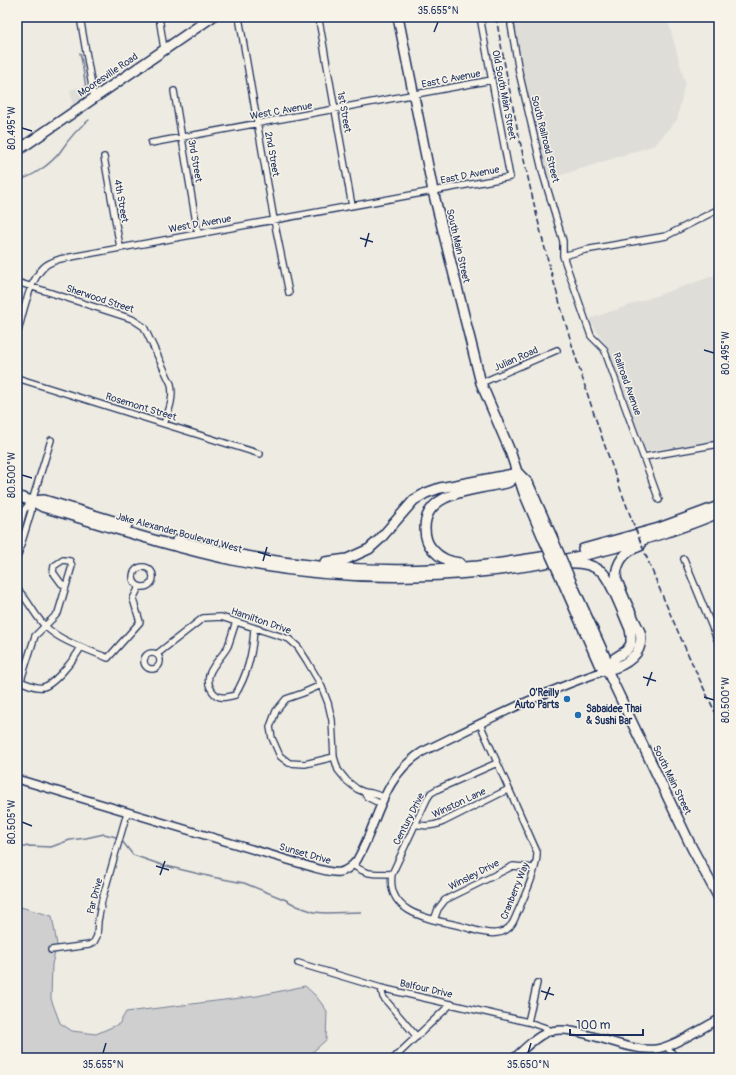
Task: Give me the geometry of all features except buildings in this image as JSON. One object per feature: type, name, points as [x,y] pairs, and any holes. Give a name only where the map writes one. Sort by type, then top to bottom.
[{"type":"main road","name":"Mooresville Road","points":[[17,151],[212,17]]},
{"type":"main road","name":"South Main Street","points":[[398,17],[433,191],[481,383],[518,473],[528,483],[548,539],[566,579],[607,661],[607,670],[692,848],[719,898]]},
{"type":"main road","points":[[171,538],[193,540],[267,555],[311,561],[333,562],[347,559],[369,549],[380,539],[414,500],[426,494],[440,488],[518,473]]},
{"type":"main road","points":[[518,473],[509,482],[444,497],[428,514],[425,524],[425,535],[430,547],[437,555],[447,561],[459,563],[516,564],[536,568],[570,563],[581,563],[592,566],[602,572],[609,582],[631,635],[631,644],[626,651],[615,658],[607,670]]},
{"type":"main road","name":"Jake Alexander Boulevard West","points":[[17,496],[32,501],[43,507],[195,551],[238,561],[274,567],[364,576],[392,576],[436,575],[516,564]]},
{"type":"main road","name":"Jake Alexander Boulevard West","points":[[32,501],[44,500],[171,538]]},
{"type":"main road","points":[[516,564],[612,542],[659,528],[719,506]]},
{"type":"main road","points":[[171,538],[227,552],[265,559],[341,568],[414,569],[516,564],[599,552],[677,529],[715,515]]},
{"type":"main road","points":[[607,670],[617,668],[631,660],[635,655],[639,644],[640,632],[616,578],[616,570],[621,559],[627,552],[634,548],[678,532],[715,515]]},
{"type":"street","points":[[80,17],[94,98]]},
{"type":"street","points":[[159,17],[164,49]]},
{"type":"street","name":"2nd Street","points":[[238,17],[274,220],[289,293]]},
{"type":"street","name":"Old South Main Street","points":[[480,17],[510,177]]},
{"type":"street","name":"1st Street","points":[[320,18],[334,110],[352,206]]},
{"type":"street","name":"South Railroad Street","points":[[511,25],[519,72],[540,160],[563,241],[563,256]]},
{"type":"street","name":"East C Avenue","points":[[413,96],[492,80]]},
{"type":"street","name":"3rd Street","points":[[174,91],[198,234]]},
{"type":"street","name":"West C Avenue","points":[[151,143],[413,96]]},
{"type":"street","name":"4th Street","points":[[104,157],[120,247]]},
{"type":"street","name":"East D Avenue","points":[[433,191],[510,177]]},
{"type":"street","name":"West D Avenue","points":[[17,335],[32,287],[38,274],[50,262],[120,247],[433,191]]},
{"type":"street","points":[[563,256],[585,250],[666,236],[719,209]]},
{"type":"street","name":"Railroad Avenue","points":[[563,256],[591,336],[604,349],[659,500]]},
{"type":"street","name":"Sherwood Street","points":[[17,282],[132,319],[144,327],[171,384],[173,392],[172,401],[164,424]]},
{"type":"street","name":"Julian Road","points":[[481,383],[557,350]]},
{"type":"street","name":"Rosemont Street","points":[[17,378],[260,454]]},
{"type":"street","points":[[17,558],[31,512],[32,501],[51,440]]},
{"type":"street","points":[[644,457],[719,444]]},
{"type":"street","points":[[17,534],[24,510],[32,501]]},
{"type":"street","points":[[684,559],[719,644]]},
{"type":"street","points":[[65,586],[53,572],[54,566],[63,560],[70,561],[72,566],[58,613],[35,636],[21,680],[22,682],[40,688],[49,685],[78,654],[81,646]]},
{"type":"street","points":[[17,589],[45,626],[61,637],[108,658],[140,622],[133,599],[139,587]]},
{"type":"street","name":"Hamilton Drive","points":[[157,654],[203,618],[221,617],[289,639],[298,647],[321,685],[330,710],[334,758],[338,770],[352,785],[364,792],[371,792],[383,801]]},
{"type":"street","points":[[236,622],[227,647],[212,667],[209,678],[209,687],[216,695],[224,698],[235,695],[242,685],[250,663],[254,628]]},
{"type":"street","points":[[392,874],[362,872],[353,865],[362,851],[394,778],[406,764],[422,752],[480,724],[584,678],[607,670]]},
{"type":"street","points":[[321,685],[286,699],[276,711],[270,727],[272,738],[280,756],[289,763],[305,764],[334,758]]},
{"type":"street","name":"Cranberry Way","points":[[392,874],[391,886],[394,895],[409,911],[434,920],[489,933],[498,933],[506,930],[513,924],[537,859],[537,852],[480,724]]},
{"type":"street","name":"Century Drive","points":[[392,874],[426,799],[438,789],[497,763]]},
{"type":"street","name":"Sunset Drive","points":[[17,779],[127,813],[143,816],[330,872],[338,873],[346,871],[353,865]]},
{"type":"street","name":"Winston Lane","points":[[415,824],[420,826],[434,825],[443,822],[509,789]]},
{"type":"street","name":"Par Drive","points":[[51,950],[89,945],[94,942],[97,936],[102,900],[127,813]]},
{"type":"street","name":"Winsley Drive","points":[[434,920],[438,909],[445,900],[509,868],[516,866],[534,868]]},
{"type":"street","name":"Balfour Drive","points":[[298,963],[381,988],[528,1022],[546,1028],[550,1032]]},
{"type":"street","points":[[528,1022],[537,983]]},
{"type":"street","points":[[381,988],[383,997],[416,1037]]},
{"type":"street","points":[[394,1058],[451,1004]]},
{"type":"street","points":[[514,1058],[541,1036],[557,1030],[574,1032],[646,1050],[667,1047],[719,1019]]},
{"type":"street","points":[[667,1047],[676,1058]]},
{"type":"shaded area","points":[[512,17],[667,17],[685,82],[677,120],[655,145],[543,181]]},
{"type":"shaded area","points":[[87,85],[88,96],[73,106],[70,90]]},
{"type":"shaded area","points":[[719,274],[719,441],[645,451],[606,345],[589,319]]},
{"type":"shaded area","points":[[17,906],[52,916],[57,945],[52,964],[51,999],[60,1023],[72,1031],[96,1034],[119,1024],[126,1012],[257,996],[305,986],[316,996],[327,1011],[326,1040],[306,1058],[17,1058]]},
{"type":"waterway","points":[[80,53],[87,95]]},
{"type":"waterway","points":[[17,181],[35,173],[52,161],[73,134],[89,120]]},
{"type":"waterway","points":[[17,849],[28,846],[51,847],[70,840],[104,834],[116,837]]},
{"type":"waterway","points":[[122,841],[133,855],[162,865],[244,883],[314,912],[361,912]]},
{"type":"railway","points":[[496,17],[534,206],[566,326],[584,384],[603,441],[645,554],[693,665],[719,720]]},
{"type":"place","name":"O'Reilly Auto Parts","points":[[567,699]]},
{"type":"place","name":"Sabaidee Thai & Sushi Bar","points":[[578,715]]}]
